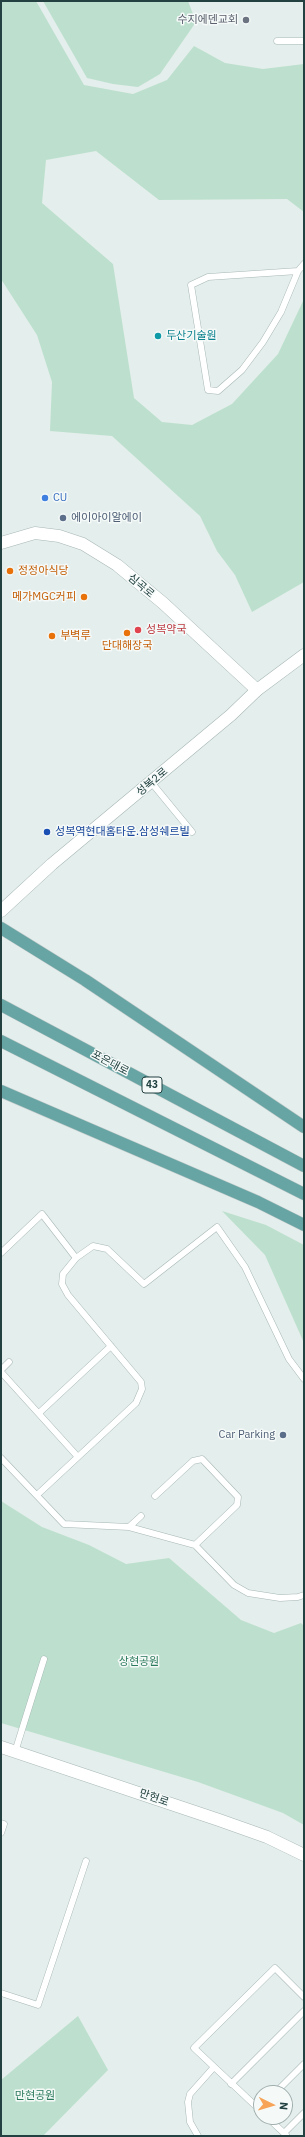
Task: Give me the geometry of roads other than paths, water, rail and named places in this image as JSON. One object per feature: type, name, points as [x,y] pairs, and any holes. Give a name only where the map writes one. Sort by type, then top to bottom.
[{"type":"main road","points":[[1,928],[85,980],[304,1127]]},
{"type":"main road","name":"포은대로","points":[[1,1005],[304,1166]]},
{"type":"main road","points":[[1,1041],[304,1194]]},
{"type":"main road","points":[[1,1092],[251,1199],[304,1225]]},
{"type":"street","name":"심곡로","points":[[1,543],[35,533],[59,536],[83,544],[117,565],[163,603],[257,690]]},
{"type":"street","name":"성복2로","points":[[1,911],[52,864],[231,715],[257,690],[304,655]]},
{"type":"street","name":"만현로","points":[[1,1747],[267,1837],[304,1855]]},
{"type":"lane","points":[[277,41],[304,41]]},
{"type":"lane","points":[[298,270],[208,277],[191,285],[208,390],[218,391],[242,370],[263,342],[281,312],[298,270],[304,264]]},
{"type":"lane","points":[[151,782],[192,832]]},
{"type":"lane","points":[[1,1252],[42,1214],[76,1258]]},
{"type":"lane","points":[[37,1495],[136,1403],[142,1389],[138,1376],[68,1295],[62,1284],[63,1274],[76,1258],[93,1246],[107,1248],[144,1284],[217,1227],[245,1268],[288,1359],[304,1379]]},
{"type":"lane","points":[[38,1413],[111,1346]]},
{"type":"lane","points":[[9,1362],[1,1371],[78,1457]]},
{"type":"lane","points":[[1,1458],[64,1524],[129,1527],[195,1545],[234,1585],[248,1593],[280,1598],[304,1595]]},
{"type":"lane","points":[[155,1496],[193,1461],[202,1459],[238,1498],[237,1505],[195,1545]]},
{"type":"lane","points":[[129,1527],[141,1516]]},
{"type":"lane","points":[[15,1752],[44,1659]]},
{"type":"lane","points":[[1,1823],[4,1824],[1,1832]]},
{"type":"lane","points":[[1,1993],[38,2004],[86,1861]]},
{"type":"lane","points":[[253,2103],[194,2048],[275,1968],[304,1997]]},
{"type":"lane","points":[[231,2084],[304,2010]]},
{"type":"lane","points":[[283,2085],[304,2064]]},
{"type":"lane","points":[[198,2136],[190,2122],[188,2102],[190,2094],[214,2067]]},
{"type":"lane","points":[[275,2125],[285,2135],[304,2113]]},
{"type":"place","name":"수지에덴교회","points":[[246,20]]},
{"type":"place","name":"두산기술원","points":[[158,336]]},
{"type":"place","name":"CU","points":[[45,498]]},
{"type":"place","name":"에이아이알에이","points":[[63,518]]},
{"type":"place","name":"정정아식당","points":[[10,571]]},
{"type":"place","name":"메가MGC커피","points":[[84,597]]},
{"type":"place","name":"성복약국","points":[[138,630]]},
{"type":"place","name":"단대해장국","points":[[127,633]]},
{"type":"place","name":"부벽루","points":[[52,636]]},
{"type":"place","name":"성복역현대홈타운.삼성쉐르빌","points":[[47,832]]},
{"type":"place","name":"Car Parking","points":[[283,1435]]},
{"type":"park label","name":"상현공원","points":[[139,1662]]},
{"type":"park label","name":"만현공원","points":[[35,2096]]}]
